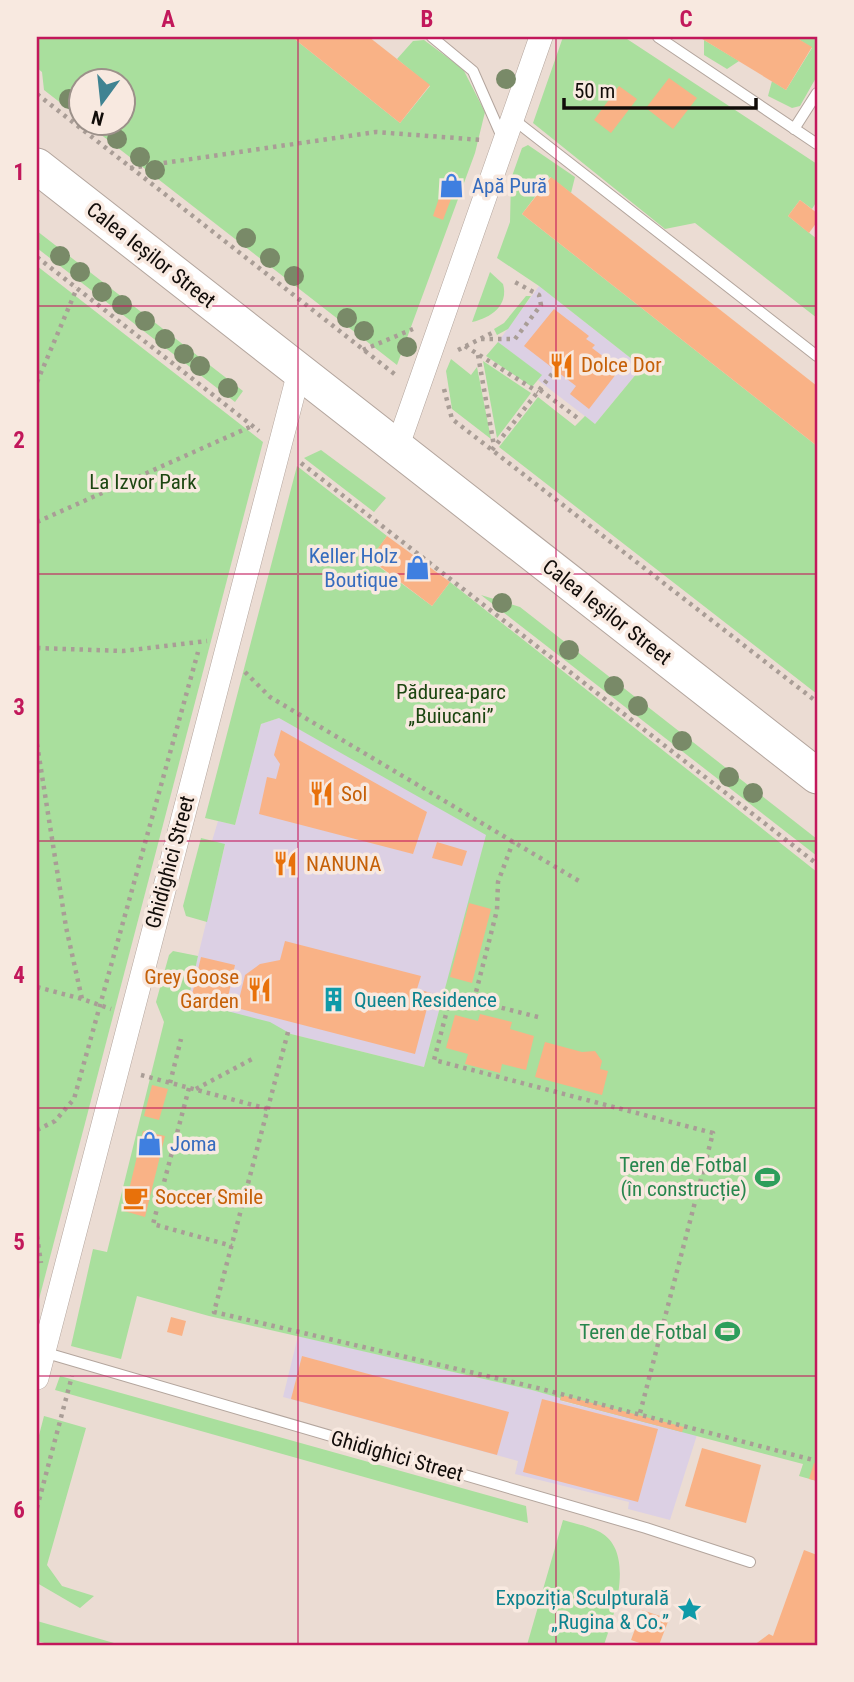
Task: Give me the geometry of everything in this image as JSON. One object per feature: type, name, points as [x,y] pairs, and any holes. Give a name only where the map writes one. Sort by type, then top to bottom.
[{"type":"main road","name":"Calea Ieșilor Street","points":[[37,166],[815,770]]},
{"type":"street","points":[[397,447],[541,37]]},
{"type":"street","name":"Ghidighici Street","points":[[37,1378],[299,372]]},
{"type":"lane","points":[[432,37],[474,71],[504,142]]},
{"type":"lane","points":[[659,37],[817,144]]},
{"type":"lane","points":[[794,129],[817,93]]},
{"type":"lane","points":[[512,119],[817,356]]},
{"type":"lane","name":"Ghidighici Street","points":[[43,1352],[634,1524],[750,1562]]},
{"type":"path","points":[[37,94],[399,378]]},
{"type":"path","points":[[130,169],[376,132],[504,142]]},
{"type":"path","points":[[37,257],[266,435]]},
{"type":"path","points":[[481,339],[515,339],[541,305],[539,295],[513,281]]},
{"type":"path","points":[[37,382],[77,288]]},
{"type":"path","points":[[363,350],[421,326]]},
{"type":"path","points":[[458,349],[496,331]]},
{"type":"path","points":[[465,346],[579,419]]},
{"type":"path","points":[[478,355],[493,449]]},
{"type":"path","points":[[493,449],[555,370]]},
{"type":"path","points":[[452,419],[817,702]]},
{"type":"path","points":[[37,522],[253,425]]},
{"type":"path","points":[[256,444],[259,430]]},
{"type":"path","points":[[302,463],[817,864]]},
{"type":"path","points":[[37,1130],[55,1121],[74,1099],[205,628]]},
{"type":"path","points":[[37,648],[123,651],[229,639]]},
{"type":"path","points":[[265,692],[579,881]]},
{"type":"path","points":[[37,744],[66,927],[82,999]]},
{"type":"path","points":[[474,1000],[497,910],[498,882],[513,842]]},
{"type":"path","points":[[37,987],[121,1013],[128,1025]]},
{"type":"path","points":[[538,1017],[451,995],[434,1060],[713,1133],[640,1413]]},
{"type":"path","points":[[288,1032],[214,1312],[640,1413],[817,1461]]},
{"type":"path","points":[[170,1083],[181,1039]]},
{"type":"path","points":[[196,1090],[254,1058]]},
{"type":"path","points":[[116,1068],[268,1109]]},
{"type":"path","points":[[189,1088],[153,1224],[232,1245]]},
{"type":"path","points":[[37,1508],[76,1362]]},
{"type":"shaded area","points":[[539,286],[642,367],[595,424],[538,380],[541,375],[498,342]]},
{"type":"shaded area","name":"Grey Goose Garden","points":[[279,718],[487,834],[424,1067],[291,1034],[187,1001],[225,845],[212,841],[218,821],[235,825],[261,724]]},
{"type":"shaded area","points":[[298,1336],[532,1390],[561,1398],[561,1401],[697,1435],[670,1520],[628,1509],[629,1502],[515,1474],[518,1461],[283,1397]]},
{"type":"green space","points":[[37,37],[292,37],[400,123],[430,86],[397,59],[413,41],[424,40],[463,69],[485,112],[475,153],[397,365],[103,136],[136,136],[136,66],[66,66],[66,107],[44,90],[42,72],[37,68]]},
{"type":"green space","points":[[563,37],[624,37],[817,164],[817,201],[812,209],[800,200],[788,216],[817,239],[817,318],[695,223],[665,229],[533,123]]},
{"type":"green space","points":[[795,37],[817,37],[817,76],[800,106],[792,108],[768,96],[772,81],[786,90],[812,48]]},
{"type":"green space","points":[[704,40],[739,61],[727,69],[704,55]]},
{"type":"green space","points":[[528,145],[575,177],[571,193],[550,177],[522,214],[817,446],[817,694],[499,447],[538,397],[575,426],[585,416],[595,424],[642,367],[539,286],[497,258],[510,222],[511,179],[522,148]]},
{"type":"green space","points":[[37,231],[243,391],[235,402],[37,248]]},
{"type":"green space","name":"La Izvor Park","points":[[37,266],[263,442],[37,1307]]},
{"type":"green space","points":[[490,272],[503,284],[501,304],[492,314],[472,322]]},
{"type":"green space","points":[[526,296],[531,296],[508,329],[497,335],[494,329],[504,323]]},
{"type":"green space","points":[[498,342],[542,375],[532,387],[486,356]]},
{"type":"green space","points":[[451,359],[471,375],[477,367],[491,439],[452,409],[446,371]]},
{"type":"green space","points":[[483,361],[531,393],[497,438]]},
{"type":"green space","points":[[321,450],[386,498],[374,512],[304,458]]},
{"type":"green space","name":"Pădurea-parc „Buiucani”","points":[[297,466],[387,536],[370,560],[432,606],[450,582],[817,872],[817,1481],[799,1476],[803,1464],[560,1400],[532,1390],[209,1316],[137,1296],[121,1359],[71,1346],[93,1249],[107,1252],[164,1022],[156,1002],[169,955],[173,951],[198,956],[188,1001],[270,1022],[291,1034],[424,1067],[486,835],[279,718],[261,724],[235,825],[205,818]]},
{"type":"green space","points":[[481,595],[520,607],[817,839],[817,856]]},
{"type":"green space","points":[[201,838],[225,844],[207,922],[186,916],[183,906]]},
{"type":"green space","points":[[60,1376],[526,1506],[528,1523],[55,1390]]},
{"type":"green space","points":[[44,1416],[86,1428],[47,1565],[62,1586],[94,1596],[80,1608],[37,1583],[37,1443]]},
{"type":"green space","points":[[563,1520],[600,1532],[611,1541],[617,1554],[620,1569],[617,1602],[604,1645],[527,1645]]},
{"type":"green space","points":[[37,1621],[121,1645],[52,1645],[37,1641]]},
{"type":"building","points":[[292,37],[369,37],[430,85],[400,123]]},
{"type":"building","points":[[699,37],[795,37],[812,47],[786,90]]},
{"type":"building","points":[[669,78],[697,98],[673,129],[646,108]]},
{"type":"building","points":[[619,86],[637,99],[611,133],[594,120]]},
{"type":"building","points":[[551,177],[817,386],[817,446],[522,214]]},
{"type":"building","points":[[452,180],[458,186],[452,192],[446,186]]},
{"type":"building","points":[[440,195],[451,199],[443,220],[433,216]]},
{"type":"building","points":[[800,200],[817,213],[817,222],[809,233],[788,216]]},
{"type":"building","points":[[554,309],[589,336],[586,339],[595,345],[592,348],[620,369],[589,409],[570,394],[576,386],[524,346]]},
{"type":"building","points":[[387,536],[450,582],[432,606],[370,559]]},
{"type":"building","points":[[281,730],[427,812],[413,854],[259,814],[267,777],[276,779],[280,764],[274,755]]},
{"type":"building","points":[[437,842],[467,851],[462,866],[432,858]]},
{"type":"building","points":[[469,903],[491,909],[472,983],[450,977]]},
{"type":"building","name":"Queen Residence","points":[[285,941],[421,976],[417,989],[431,993],[415,1054],[237,1008],[245,975],[260,964],[280,960]]},
{"type":"building","points":[[201,957],[235,965],[226,1007],[191,999]]},
{"type":"building","points":[[480,1014],[512,1022],[510,1029],[534,1036],[526,1070],[502,1064],[500,1073],[465,1064],[468,1054],[446,1048],[455,1015],[478,1021]]},
{"type":"building","points":[[545,1042],[582,1052],[595,1051],[602,1061],[600,1069],[608,1071],[602,1095],[535,1077]]},
{"type":"building","points":[[152,1085],[168,1089],[159,1120],[144,1116]]},
{"type":"building","points":[[143,1131],[165,1136],[145,1217],[124,1211]]},
{"type":"building","points":[[171,1317],[186,1321],[182,1336],[167,1332]]},
{"type":"building","points":[[302,1356],[509,1412],[497,1455],[291,1399]]},
{"type":"building","points":[[562,1395],[684,1427],[682,1432],[560,1400]]},
{"type":"building","points":[[542,1399],[658,1429],[638,1502],[523,1472]]},
{"type":"building","points":[[702,1448],[761,1465],[746,1523],[685,1506]]},
{"type":"building","points":[[814,1463],[817,1464],[817,1481],[809,1479]]},
{"type":"building","points":[[804,1550],[817,1555],[817,1645],[754,1645],[769,1634],[773,1636]]},
{"type":"building","points":[[642,1610],[669,1619],[659,1645],[645,1645],[631,1640]]},
{"type":"place","name":"Apă Pură","points":[[452,186]]},
{"type":"place","name":"Dolce Dor","points":[[561,365]]},
{"type":"place","name":"Keller Holz Boutique","points":[[418,568]]},
{"type":"place","name":"Sol","points":[[321,794]]},
{"type":"place","name":"NANUNA","points":[[286,864]]},
{"type":"place","name":"Grey Goose Garden","points":[[259,989]]},
{"type":"place","name":"Queen Residence","points":[[334,1000]]},
{"type":"place","name":"Joma","points":[[150,1144]]},
{"type":"place","name":"Teren de Fotbal (în construcție)","points":[[767,1177]]},
{"type":"place","name":"Soccer Smile","points":[[135,1197]]},
{"type":"place","name":"Teren de Fotbal","points":[[727,1332]]},
{"type":"place","name":"Expoziția Sculpturală „Rugina & Co.”","points":[[689,1610]]}]
